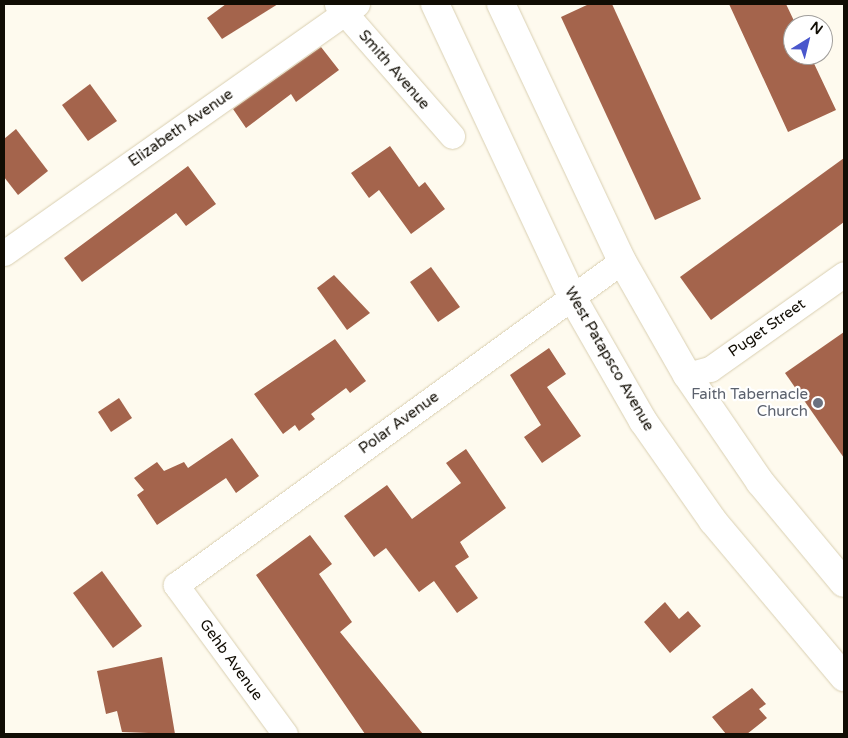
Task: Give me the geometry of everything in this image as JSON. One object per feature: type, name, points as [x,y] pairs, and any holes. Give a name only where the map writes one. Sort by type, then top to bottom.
[{"type":"main road","name":"West Patapsco Avenue","points":[[435,4],[572,297],[643,421],[713,521],[844,677]]},
{"type":"main road","points":[[501,4],[622,261],[687,375],[760,482],[844,583]]},
{"type":"street","name":"Smith Avenue","points":[[346,7],[452,136]]},
{"type":"street","name":"Elizabeth Avenue","points":[[4,253],[346,7]]},
{"type":"street","name":"Polar Avenue","points":[[176,585],[622,261]]},
{"type":"street","name":"Puget Street","points":[[687,375],[710,369],[844,274]]},
{"type":"street","name":"Gehb Avenue","points":[[176,585],[285,734]]},
{"type":"building","points":[[226,4],[278,4],[222,39],[207,18]]},
{"type":"building","points":[[589,4],[612,4],[701,199],[655,220],[561,17]]},
{"type":"building","points":[[729,4],[786,4],[791,15],[783,15],[783,65],[815,65],[836,110],[788,132]]},
{"type":"building","points":[[321,47],[339,70],[296,102],[291,94],[246,128],[233,109]]},
{"type":"building","points":[[90,84],[117,121],[88,141],[62,105]]},
{"type":"building","points":[[16,129],[48,171],[18,195],[4,177],[4,139]]},
{"type":"building","points":[[390,146],[419,187],[425,182],[445,209],[411,234],[379,190],[369,198],[351,173]]},
{"type":"building","points":[[844,158],[844,222],[711,320],[680,277]]},
{"type":"building","points":[[188,166],[216,204],[186,226],[176,213],[82,282],[64,258]]},
{"type":"building","points":[[431,267],[460,307],[438,322],[410,282]]},
{"type":"building","points":[[334,275],[370,313],[347,330],[317,288]]},
{"type":"building","points":[[844,332],[844,458],[785,373]]},
{"type":"building","points":[[335,339],[366,381],[350,393],[346,388],[311,414],[315,419],[299,431],[295,425],[283,434],[254,394]]},
{"type":"building","points":[[549,348],[566,374],[547,387],[581,436],[542,463],[524,437],[541,425],[510,375]]},
{"type":"building","points":[[119,398],[132,418],[111,432],[98,412]]},
{"type":"building","points":[[232,438],[259,476],[236,493],[226,478],[157,525],[137,495],[144,490],[134,478],[157,462],[164,471],[184,462],[188,468]]},
{"type":"building","points":[[466,449],[506,508],[460,542],[469,557],[455,566],[478,598],[457,613],[434,581],[419,592],[386,548],[374,557],[344,516],[387,485],[412,519],[461,483],[446,463]]},
{"type":"building","points":[[310,535],[332,564],[319,574],[352,622],[340,632],[423,734],[365,734],[256,575]]},
{"type":"building","points":[[102,571],[142,626],[113,648],[73,593]]},
{"type":"building","points":[[665,602],[679,619],[688,611],[701,626],[670,653],[644,622]]},
{"type":"building","points":[[162,657],[175,734],[122,732],[117,711],[106,714],[97,671]]},
{"type":"building","points":[[752,688],[766,704],[759,709],[767,718],[747,734],[726,734],[712,717]]},
{"type":"place","name":"Faith Tabernacle Church","points":[[818,403]]}]
